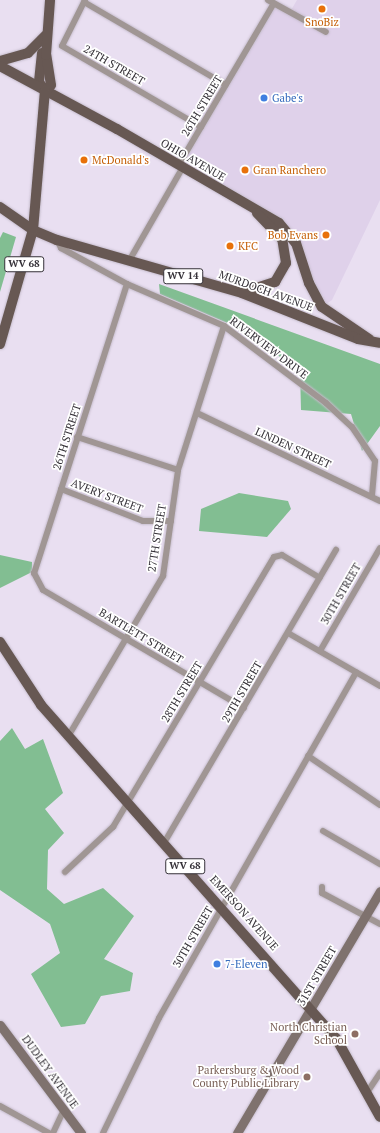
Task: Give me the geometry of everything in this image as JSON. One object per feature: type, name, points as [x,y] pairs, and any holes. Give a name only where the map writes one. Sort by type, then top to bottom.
[{"type":"main road","points":[[45,91],[39,82],[50,0]]},
{"type":"main road","points":[[0,61],[28,53],[46,35]]},
{"type":"main road","name":"OHIO AVENUE","points":[[0,66],[117,128],[180,172],[254,209],[289,233],[322,307],[331,316]]},
{"type":"main road","name":"WV 68","points":[[0,344],[33,230],[45,91]]},
{"type":"main road","name":"MURDOCH AVENUE","points":[[0,207],[33,230],[57,240],[242,293],[299,314],[358,340],[368,339]]},
{"type":"main road","points":[[242,293],[260,290],[275,282],[286,263],[282,239],[254,209]]},
{"type":"main road","points":[[299,314],[322,307]]},
{"type":"main road","name":"MURDOCH AVENUE","points":[[331,316],[368,339],[380,343]]},
{"type":"main road","name":"EMERSON AVENUE","points":[[0,642],[41,705],[312,1008],[336,1038],[368,1091],[380,1117]]},
{"type":"street","points":[[268,0],[326,32]]},
{"type":"street","points":[[85,1],[226,85]]},
{"type":"street","name":"24TH STREET","points":[[85,1],[62,46],[201,127]]},
{"type":"street","name":"26TH STREET","points":[[129,261],[180,172],[181,161],[274,3]]},
{"type":"street","name":"RIVERVIEW DRIVE","points":[[57,240],[61,248],[127,284],[224,326],[352,427],[376,461],[372,497]]},
{"type":"street","name":"26TH STREET","points":[[48,593],[38,583],[35,568],[127,284]]},
{"type":"street","name":"27TH STREET","points":[[69,735],[163,576],[178,470],[224,326]]},
{"type":"street","name":"LINDEN STREET","points":[[197,413],[380,500]]},
{"type":"street","points":[[77,438],[178,470]]},
{"type":"street","name":"AVERY STREET","points":[[61,489],[143,521],[170,521]]},
{"type":"street","name":"30TH STREET","points":[[320,651],[380,548]]},
{"type":"street","name":"29TH STREET","points":[[164,843],[336,550]]},
{"type":"street","name":"28TH STREET","points":[[65,872],[113,828],[274,556],[282,555],[320,578]]},
{"type":"street","name":"BARTLETT STREET","points":[[48,593],[244,708]]},
{"type":"street","points":[[288,633],[379,684]]},
{"type":"street","name":"30TH STREET","points":[[103,1133],[159,1018],[356,672]]},
{"type":"street","points":[[308,756],[380,805]]},
{"type":"street","points":[[323,831],[380,864]]},
{"type":"street","points":[[322,887],[322,893],[380,924]]},
{"type":"street","name":"31ST STREET","points":[[237,1133],[380,891]]},
{"type":"street","name":"DUDLEY AVENUE","points":[[0,1025],[63,1112],[81,1133]]},
{"type":"street","points":[[368,1091],[380,1073]]},
{"type":"street","points":[[0,1106],[49,1133]]},
{"type":"street","points":[[53,1133],[63,1112]]},
{"type":"shaded area","points":[[297,0],[380,0],[380,200],[332,300],[322,307],[296,243],[181,161],[274,3],[290,12]]},
{"type":"green space","points":[[3,232],[16,237],[0,292],[0,238]]},
{"type":"green space","points":[[159,284],[380,364],[380,426],[362,451],[351,414],[301,410],[300,371],[239,328],[160,294]]},
{"type":"green space","points":[[239,493],[288,501],[291,509],[267,537],[199,531],[201,509]]},
{"type":"green space","points":[[0,555],[32,562],[32,572],[0,588]]},
{"type":"green space","points":[[12,728],[25,749],[43,739],[63,793],[45,809],[64,833],[48,850],[47,889],[64,904],[103,888],[134,916],[104,959],[133,973],[130,991],[101,996],[85,1024],[61,1027],[31,974],[60,953],[50,924],[0,890],[0,741]]},
{"type":"place","name":"SnoBiz","points":[[322,9]]},
{"type":"place","name":"Gabe's","points":[[264,98]]},
{"type":"place","name":"McDonald's","points":[[84,160]]},
{"type":"place","name":"Gran Ranchero","points":[[245,170]]},
{"type":"place","name":"Bob Evans","points":[[326,235]]},
{"type":"place","name":"KFC","points":[[230,246]]},
{"type":"place","name":"7-Eleven","points":[[217,964]]},
{"type":"place","name":"North Christian School","points":[[355,1034]]},
{"type":"place","name":"Parkersburg & Wood County Public Library","points":[[307,1077]]}]
